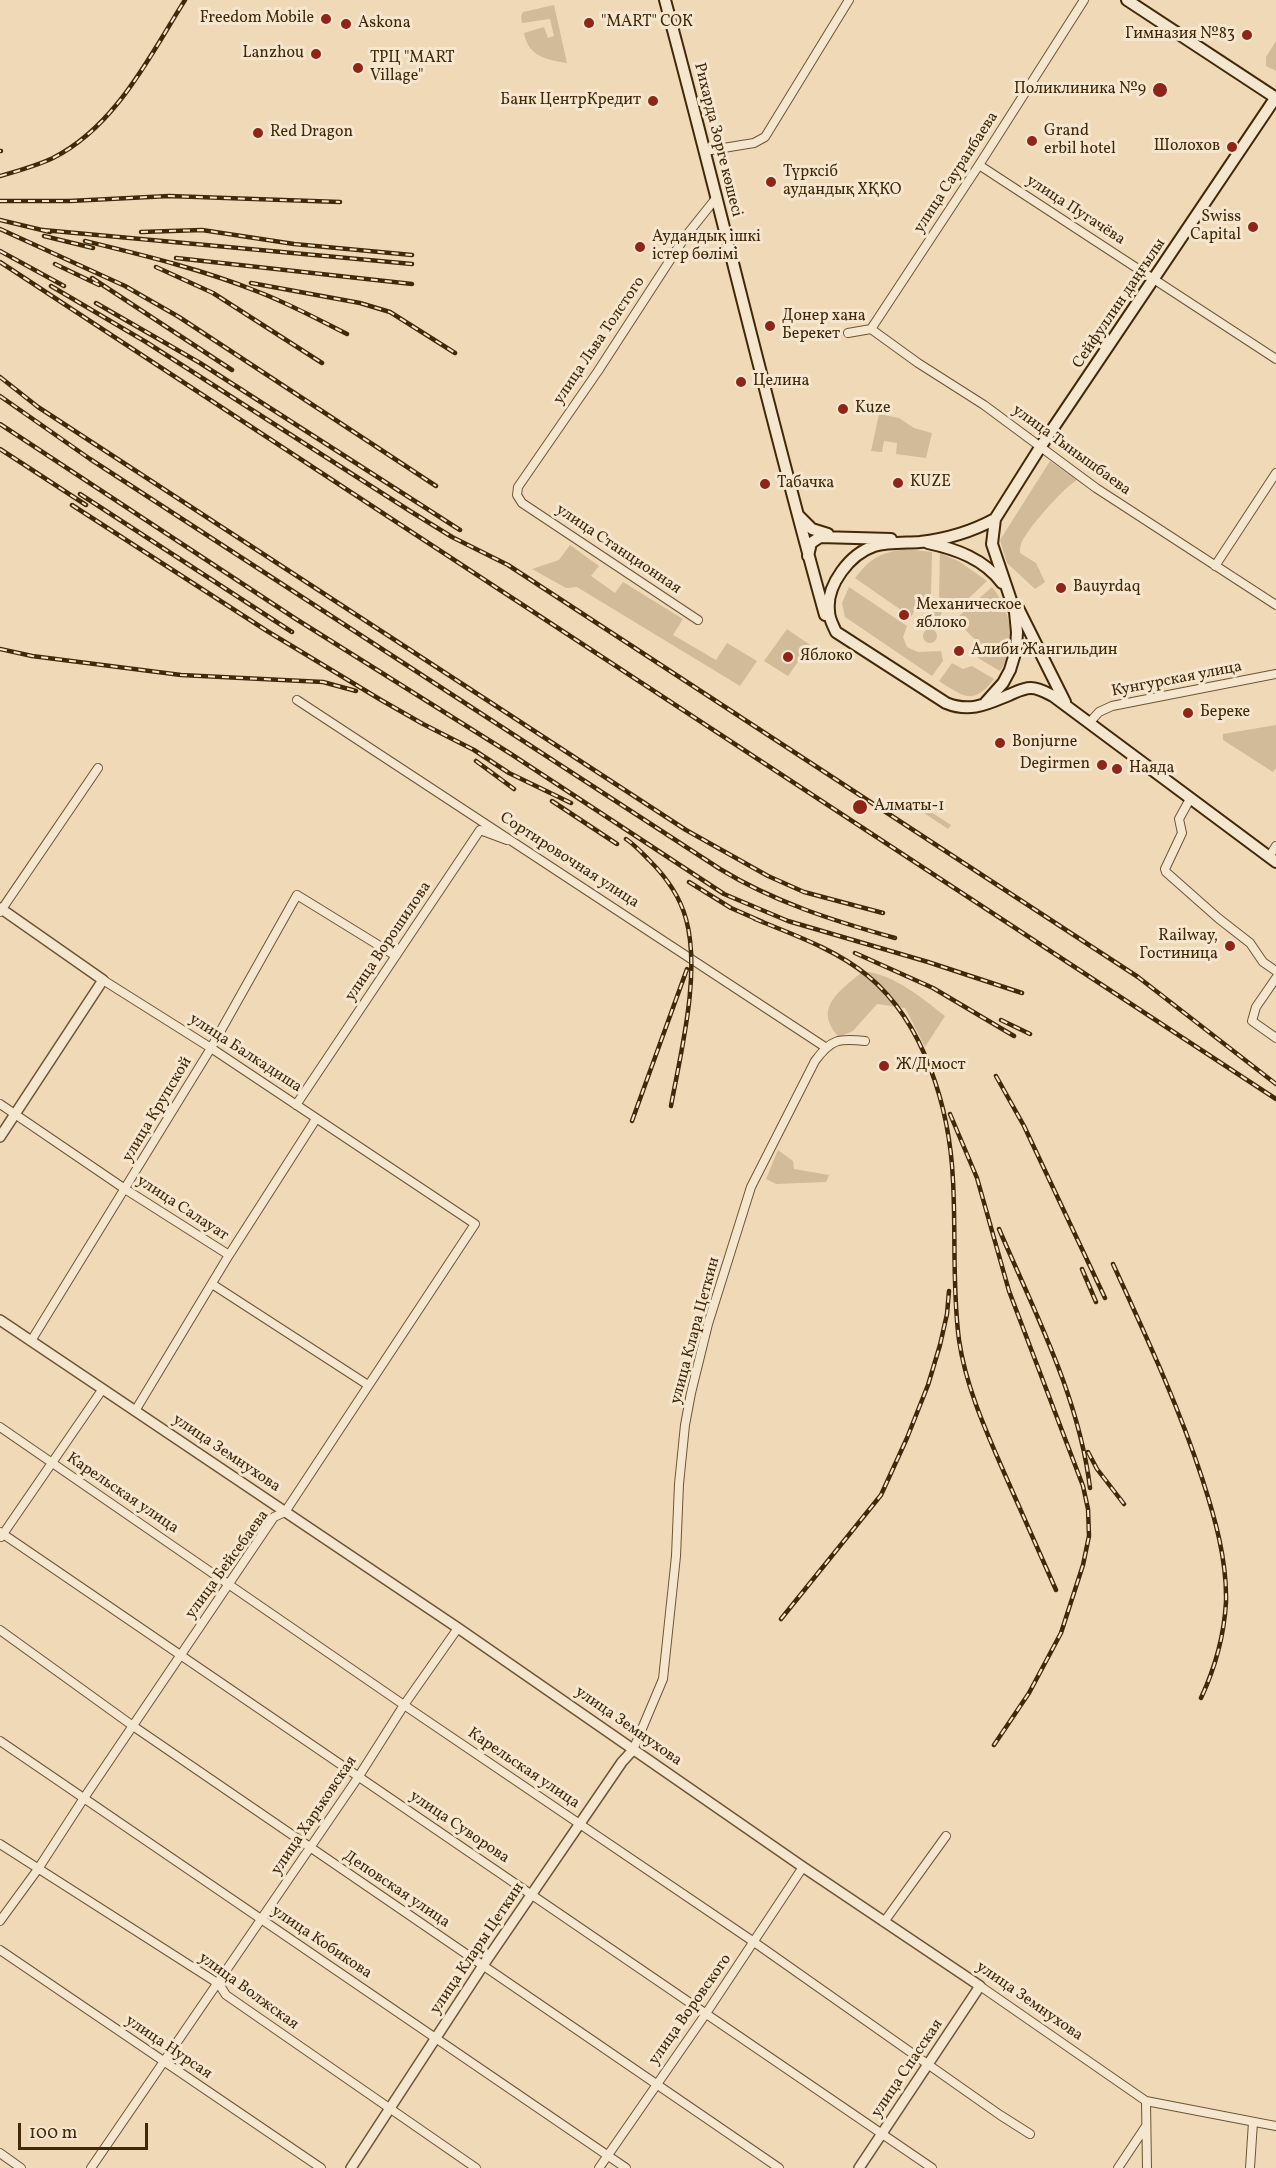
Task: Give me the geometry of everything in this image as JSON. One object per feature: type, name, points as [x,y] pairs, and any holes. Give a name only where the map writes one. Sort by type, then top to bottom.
[{"type":"main road","name":"Рихарда Зорге көшесі","points":[[665,0],[808,556],[825,617],[836,632]]},
{"type":"main road","points":[[1127,0],[1274,100]]},
{"type":"main road","name":"Сейфуллин даңғылы","points":[[1008,592],[992,544],[995,519],[1041,446],[1274,100]]},
{"type":"main road","points":[[795,507],[800,518],[812,529],[843,536]]},
{"type":"main road","points":[[995,519],[967,533],[920,542],[872,547],[856,556],[835,582],[828,603],[831,622],[836,632],[946,703],[967,708],[981,706],[1019,690],[1031,688],[1053,696],[1273,860]]},
{"type":"main road","points":[[808,556],[809,548],[815,540],[826,536],[843,536],[920,542],[944,547],[977,560],[993,572],[1008,592],[1033,636],[1067,706]]},
{"type":"main road","points":[[981,706],[1003,683],[1014,660],[1017,632],[1015,612],[1008,592]]},
{"type":"street","points":[[705,151],[754,143],[765,137],[849,0]]},
{"type":"street","name":"улица Сауранбаева","points":[[871,329],[1084,0]]},
{"type":"street","name":"улица Пугачёва","points":[[979,165],[1276,359]]},
{"type":"street","name":"улица Льва Толстого","points":[[522,503],[517,495],[518,487],[598,371],[685,237],[717,197]]},
{"type":"street","points":[[848,333],[871,329]]},
{"type":"street","name":"улица Тынышбаева","points":[[871,329],[1041,446],[1096,488],[1276,605]]},
{"type":"street","points":[[1215,566],[1276,473]]},
{"type":"street","name":"улица Станционная","points":[[522,503],[698,620]]},
{"type":"street","name":"Кунгурская улица","points":[[1089,723],[1099,711],[1112,706],[1276,674]]},
{"type":"street","name":"Сортировочная улица","points":[[297,699],[825,1047]]},
{"type":"street","points":[[1,909],[98,768]]},
{"type":"street","points":[[1190,799],[1179,819],[1182,833],[1165,871],[1250,943],[1263,962],[1276,971]]},
{"type":"street","name":"улица Ворошилова","points":[[296,1105],[480,830],[520,844]]},
{"type":"street","points":[[1273,860],[1276,846]]},
{"type":"street","name":"улица Крупской","points":[[31,1341],[211,1048],[297,895],[396,956]]},
{"type":"street","name":"улица Балкадиша","points":[[1,909],[103,980],[211,1048],[475,1224]]},
{"type":"street","points":[[1276,978],[1256,1007],[1252,1021],[1276,1038]]},
{"type":"street","points":[[0,1137],[103,980]]},
{"type":"street","points":[[825,1047],[836,1040],[865,1041]]},
{"type":"street","name":"улица Клара Цеткин","points":[[633,1750],[663,1679],[676,1556],[679,1484],[686,1425],[691,1393],[708,1324],[751,1187],[815,1060],[825,1047]]},
{"type":"street","name":"улица Салауат","points":[[0,1104],[125,1189],[230,1255]]},
{"type":"street","points":[[135,1411],[316,1119]]},
{"type":"street","name":"улица Бейсебаева","points":[[0,1921],[38,1869],[228,1583],[274,1517],[285,1512],[475,1224]]},
{"type":"street","points":[[212,1284],[368,1385]]},
{"type":"street","name":"улица Земнухова","points":[[0,1320],[458,1628],[1146,2101],[1276,2126]]},
{"type":"street","points":[[1,1535],[102,1390]]},
{"type":"street","name":"Карельская улица","points":[[0,1427],[754,1942],[930,2064],[999,2115],[1030,2134]]},
{"type":"street","name":"улица Суворова","points":[[1,1535],[533,1894],[705,2015],[932,2168]]},
{"type":"street","name":"улица Харьковская","points":[[92,2168],[219,1984],[404,1705],[458,1628]]},
{"type":"street","name":"Деповская улица","points":[[0,1630],[133,1726],[779,2168]]},
{"type":"street","name":"улица Кобикова","points":[[0,1741],[626,2168]]},
{"type":"street","name":"улица Клары Цеткин","points":[[351,2168],[484,1964],[622,1762],[633,1750]]},
{"type":"street","points":[[884,1922],[946,1836]]},
{"type":"street","name":"улица Волжская","points":[[0,1844],[219,1984],[226,1995],[476,2168]]},
{"type":"street","name":"улица Воровского","points":[[599,2168],[705,2015],[803,1867]]},
{"type":"street","name":"улица Нурсая","points":[[0,1950],[321,2168]]},
{"type":"street","name":"улица Спасская","points":[[859,2168],[980,1986]]},
{"type":"street","points":[[1146,2101],[1147,2168]]},
{"type":"street","points":[[1250,2168],[1253,2122]]},
{"type":"street","points":[[1118,2168],[1147,2125]]},
{"type":"street","points":[[0,2153],[21,2168]]},
{"type":"shaded area","points":[[554,5],[567,63],[539,56],[529,47],[524,33],[544,27],[548,38],[554,36],[550,19],[522,23],[521,16],[523,12]]},
{"type":"shaded area","points":[[1276,41],[1276,71],[1266,66],[1266,57]]},
{"type":"shaded area","points":[[879,414],[899,418],[914,428],[932,433],[926,458],[896,454],[897,443],[884,441],[882,452],[871,451]]},
{"type":"shaded area","points":[[1050,461],[1077,480],[1046,509],[1021,544],[1020,553],[1036,563],[1045,582],[1035,589],[1007,563],[1000,540]]},
{"type":"shaded area","points":[[570,545],[599,566],[591,576],[615,593],[623,582],[683,619],[673,635],[716,660],[727,643],[757,661],[740,686],[577,587],[566,588],[532,569],[559,560]]},
{"type":"shaded area","points":[[905,549],[932,552],[931,598],[918,604],[911,617],[855,578],[876,558],[888,552]]},
{"type":"shaded area","points":[[940,553],[960,562],[987,581],[956,610],[951,609],[947,601],[939,597]]},
{"type":"shaded area","points":[[849,587],[907,626],[903,637],[907,647],[918,652],[941,651],[943,661],[932,676],[845,617],[842,603]]},
{"type":"shaded area","points":[[992,587],[1004,606],[1010,628],[1009,651],[1000,671],[978,658],[979,644],[965,628],[960,615]]},
{"type":"shaded area","points":[[935,604],[940,606],[942,611],[940,616],[935,618],[930,616],[928,611],[930,606]]},
{"type":"shaded area","points":[[787,629],[810,645],[788,676],[764,661]]},
{"type":"shaded area","points":[[930,629],[935,631],[937,636],[935,641],[930,643],[925,641],[923,636],[925,631]]},
{"type":"shaded area","points":[[952,663],[963,669],[972,666],[994,679],[974,696],[962,695],[939,681]]},
{"type":"shaded area","points":[[1276,725],[1276,768],[1273,772],[1223,740],[1223,734]]},
{"type":"shaded area","points":[[911,799],[951,825],[948,829],[909,803]]},
{"type":"shaded area","points":[[863,971],[897,982],[945,1016],[925,1047],[905,1008],[877,1004],[853,1031],[839,1037],[831,1027],[828,1017],[829,1009],[838,993]]},
{"type":"shaded area","points":[[778,1150],[793,1161],[794,1169],[829,1175],[826,1182],[776,1184],[766,1179]]},
{"type":"railway","points":[[0,176],[53,158],[95,128],[113,109],[144,67],[185,0]]},
{"type":"railway","points":[[0,201],[70,201],[169,196],[340,202]]},
{"type":"railway","points":[[0,220],[50,232]]},
{"type":"railway","points":[[0,229],[125,286],[179,317],[436,486]]},
{"type":"railway","points":[[43,230],[412,264]]},
{"type":"railway","points":[[141,232],[202,230],[294,244],[412,255]]},
{"type":"railway","points":[[44,236],[93,248]]},
{"type":"railway","points":[[85,241],[171,263],[235,283],[302,311],[347,334]]},
{"type":"railway","points":[[0,251],[64,286]]},
{"type":"railway","points":[[176,258],[412,284]]},
{"type":"railway","points":[[0,262],[1276,1099]]},
{"type":"railway","points":[[55,264],[99,285]]},
{"type":"railway","points":[[156,267],[213,293],[322,363]]},
{"type":"railway","points":[[92,278],[232,370]]},
{"type":"railway","points":[[251,283],[360,303],[390,312],[455,353]]},
{"type":"railway","points":[[51,286],[146,342],[452,537],[508,565],[1138,977],[1276,1084]]},
{"type":"railway","points":[[96,303],[200,363],[460,530]]},
{"type":"railway","points":[[0,377],[38,407],[686,830],[768,876],[804,892],[883,913]]},
{"type":"railway","points":[[0,396],[90,459],[720,869],[805,910],[895,938]]},
{"type":"railway","points":[[0,424],[296,619],[511,754],[724,894],[788,921],[928,962],[1022,993]]},
{"type":"railway","points":[[0,449],[86,505]]},
{"type":"railway","points":[[80,494],[292,632]]},
{"type":"railway","points":[[72,505],[267,631],[381,700],[474,750],[509,773],[571,803]]},
{"type":"railway","points":[[0,649],[32,656],[181,675],[323,682],[356,691]]},
{"type":"railway","points":[[476,761],[514,789]]},
{"type":"railway","points":[[552,801],[617,844]]},
{"type":"railway","points":[[626,839],[656,867],[672,888],[686,919],[690,940],[688,1012],[671,1106]]},
{"type":"railway","points":[[689,882],[731,908],[763,922]]},
{"type":"railway","points":[[755,919],[828,950],[868,976],[888,995],[905,1018],[931,1069],[940,1097],[951,1154],[957,1320],[962,1358],[978,1410],[1056,1590]]},
{"type":"railway","points":[[855,953],[933,988],[1014,1036]]},
{"type":"railway","points":[[632,1121],[687,969]]},
{"type":"railway","points":[[1001,1020],[1030,1034]]},
{"type":"railway","points":[[996,1076],[1024,1126],[1105,1298]]},
{"type":"railway","points":[[950,1114],[977,1178],[1009,1291],[1083,1486],[1088,1509],[1089,1536],[1083,1565],[1061,1633],[1029,1693],[994,1745]]},
{"type":"railway","points":[[999,1229],[1041,1324],[1066,1388],[1084,1454],[1090,1488]]},
{"type":"railway","points":[[1113,1264],[1193,1450],[1216,1524],[1226,1586],[1225,1615],[1218,1652],[1201,1698]]},
{"type":"railway","points":[[1082,1269],[1096,1302]]},
{"type":"railway","points":[[781,1619],[881,1495],[928,1385],[947,1314],[949,1291]]},
{"type":"railway","points":[[1088,1452],[1097,1469],[1124,1504]]},
{"type":"place","name":"Freedom Mobile","points":[[326,19]]},
{"type":"place","name":"\"MART\" СОК","points":[[589,23]]},
{"type":"place","name":"Askona","points":[[346,24]]},
{"type":"place","name":"Гимназия №83","points":[[1247,35]]},
{"type":"place","name":"Lanzhou","points":[[316,54]]},
{"type":"place","name":"ТРЦ \"MART Village\"","points":[[358,68]]},
{"type":"place","name":"Поликлиника №9","points":[[1160,90]]},
{"type":"place","name":"Банк ЦентрКредит","points":[[653,101]]},
{"type":"place","name":"Red Dragon","points":[[258,133]]},
{"type":"place","name":"Grand erbil hotel","points":[[1032,141]]},
{"type":"place","name":"Шолохов","points":[[1232,147]]},
{"type":"place","name":"Түрксіб аудандық ХҚКО","points":[[771,182]]},
{"type":"place","name":"Swiss Capital","points":[[1253,227]]},
{"type":"place","name":"Аудандық ішкі істер бөлімі","points":[[640,247]]},
{"type":"place","name":"Донер хана Берекет","points":[[770,326]]},
{"type":"place","name":"Целина","points":[[741,382]]},
{"type":"place","name":"Kuze","points":[[843,409]]},
{"type":"place","name":"KUZE","points":[[898,483]]},
{"type":"place","name":"Табачка","points":[[765,484]]},
{"type":"place","name":"Bauyrdaq","points":[[1061,588]]},
{"type":"place","name":"Механическое яблоко","points":[[904,615]]},
{"type":"place","name":"Алиби Жангильдин","points":[[959,651]]},
{"type":"place","name":"Яблоко","points":[[788,657]]},
{"type":"place","name":"Береке","points":[[1188,713]]},
{"type":"place","name":"Bonjurne","points":[[1000,743]]},
{"type":"place","name":"Degirmen","points":[[1102,765]]},
{"type":"place","name":"Наяда","points":[[1117,769]]},
{"type":"place","name":"Алматы-1","points":[[860,807]]},
{"type":"place","name":"Railway, Гостиница","points":[[1230,946]]},
{"type":"place","name":"Ж/Д мост","points":[[884,1066]]}]
